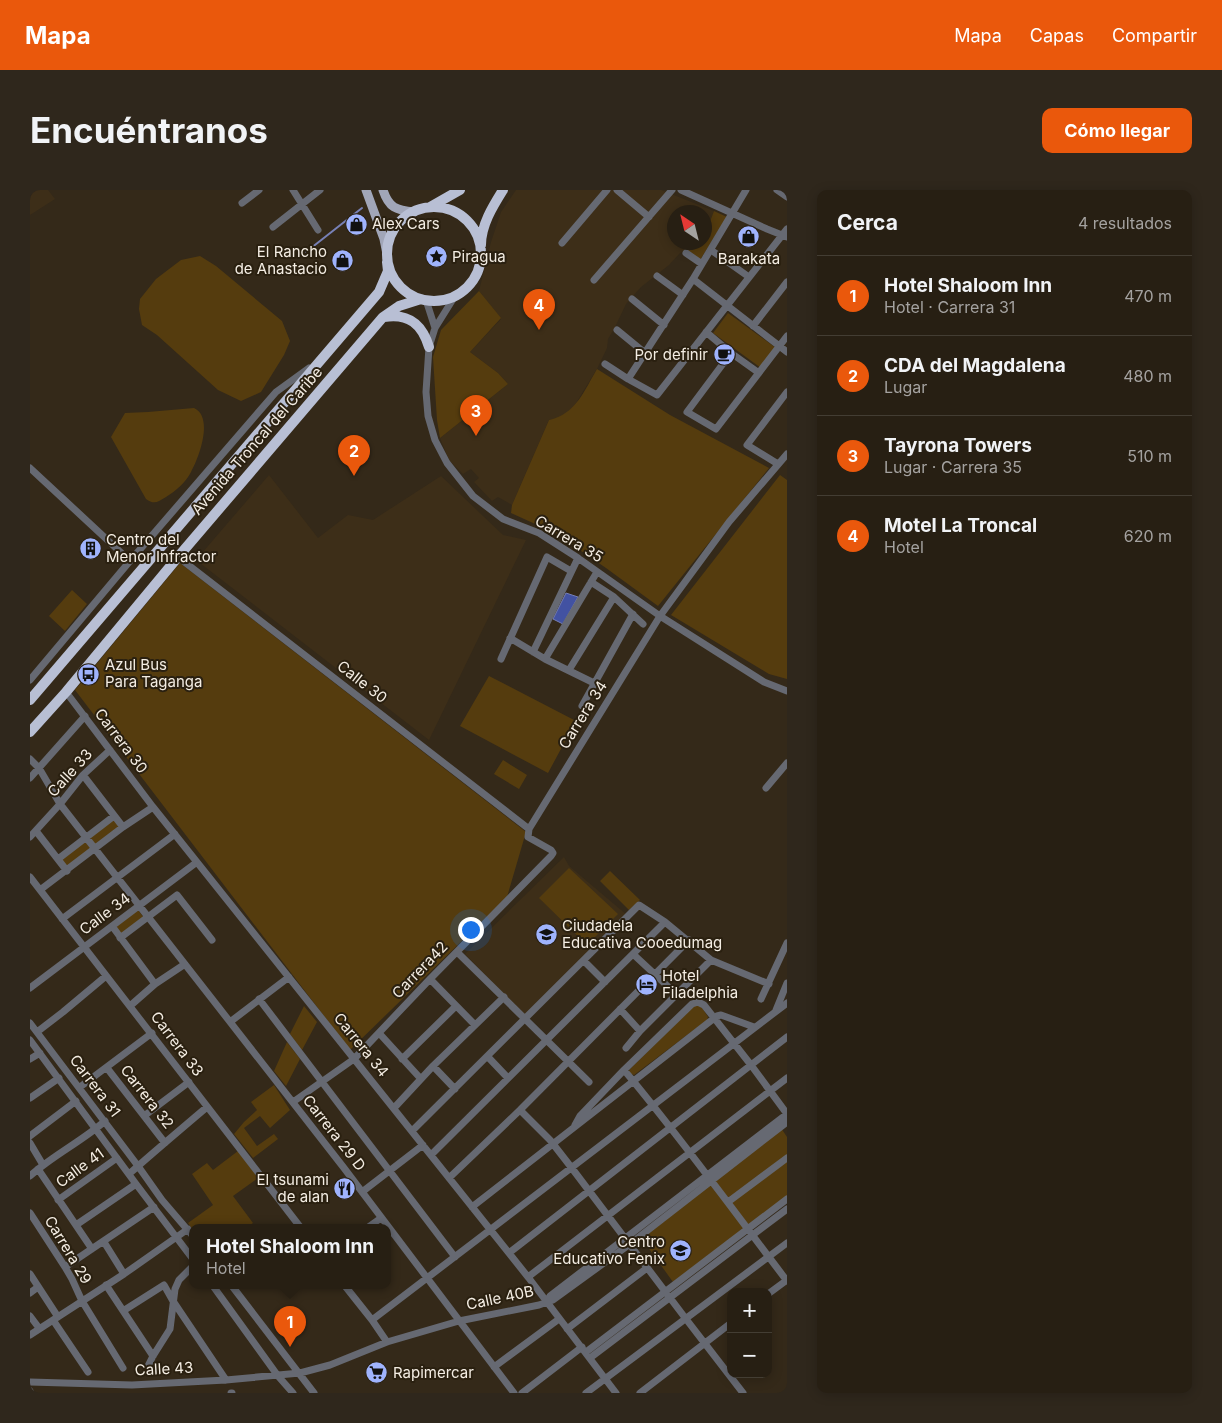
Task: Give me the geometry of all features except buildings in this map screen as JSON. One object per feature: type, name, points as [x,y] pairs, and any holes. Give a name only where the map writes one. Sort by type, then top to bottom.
[{"type":"highway","points":[[460,190],[427,208],[414,212],[394,229],[388,245],[387,258],[390,271],[399,286],[412,296],[423,300],[446,300],[464,290],[471,282],[476,274],[484,227],[492,207],[503,190]]},
{"type":"highway","points":[[427,208],[448,210],[465,220],[477,236],[480,256]]},
{"type":"highway","name":"Avenida Troncal del Caribe","points":[[30,700],[378,292],[388,271],[387,258]]},
{"type":"highway","name":"Avenida Troncal del Caribe","points":[[30,732],[66,692],[178,557],[383,317],[399,306],[423,300]]},
{"type":"highway","points":[[383,317],[394,315],[404,317],[413,322],[421,329],[429,347]]},
{"type":"main road","points":[[366,190],[384,239],[387,258]]},
{"type":"main road","points":[[383,190],[386,200],[392,207],[401,211],[414,212]]},
{"type":"street","points":[[242,203],[259,190]]},
{"type":"street","points":[[293,190],[318,230]]},
{"type":"street","points":[[273,227],[320,190]]},
{"type":"street","points":[[562,243],[607,190]]},
{"type":"street","points":[[617,190],[648,217]]},
{"type":"street","points":[[594,280],[672,190]]},
{"type":"street","points":[[605,364],[657,395],[727,305],[786,234],[767,230],[681,190]]},
{"type":"street","points":[[712,248],[746,190]]},
{"type":"street","points":[[777,190],[787,198]]},
{"type":"street","points":[[628,379],[711,250],[750,277]]},
{"type":"street","points":[[686,253],[702,264]]},
{"type":"street","points":[[657,276],[683,295]]},
{"type":"street","points":[[693,279],[787,352]]},
{"type":"street","points":[[754,326],[787,282]]},
{"type":"street","name":"Carrera 35","points":[[455,296],[435,328],[429,347],[426,392],[428,416],[435,440],[447,463],[473,496],[503,519],[539,533],[660,616],[764,682],[787,691]]},
{"type":"street","points":[[632,299],[664,324]]},
{"type":"street","points":[[423,300],[435,328]]},
{"type":"street","points":[[617,330],[645,352]]},
{"type":"street","points":[[706,332],[759,372]]},
{"type":"street","points":[[731,352],[686,412],[716,430],[787,336]]},
{"type":"street","points":[[30,680],[276,392],[317,363]]},
{"type":"street","points":[[782,463],[747,445],[787,392]]},
{"type":"street","name":"Carrera 34","points":[[529,829],[660,616],[729,522],[782,463],[787,454]]},
{"type":"street","points":[[30,468],[130,561]]},
{"type":"street","name":"Calle 30","points":[[178,557],[529,829]]},
{"type":"street","points":[[501,659],[547,557],[571,571]]},
{"type":"street","points":[[533,652],[578,558]]},
{"type":"street","points":[[545,659],[597,572]]},
{"type":"street","points":[[591,582],[614,597],[643,624]]},
{"type":"street","points":[[569,670],[614,597]]},
{"type":"street","points":[[582,706],[633,614]]},
{"type":"street","points":[[510,638],[545,659],[594,683]]},
{"type":"street","name":"Carrera 30","points":[[66,692],[153,807]]},
{"type":"street","points":[[30,778],[85,716]]},
{"type":"street","name":"Calle 33","points":[[33,834],[83,775],[110,750]]},
{"type":"street","name":"Carrera 29 D","points":[[30,759],[38,768],[60,804],[293,1102],[386,1224]]},
{"type":"street","points":[[766,788],[786,767]]},
{"type":"street","points":[[83,775],[123,827]]},
{"type":"street","points":[[40,890],[123,827],[153,807]]},
{"type":"street","name":"Carrera 34","points":[[153,807],[548,1301]]},
{"type":"street","points":[[58,859],[114,816]]},
{"type":"street","name":"Carrera42","points":[[293,1102],[354,1059],[551,856],[553,853],[551,850],[528,836],[529,829]]},
{"type":"street","points":[[33,834],[67,871]]},
{"type":"street","points":[[62,918],[175,834]]},
{"type":"street","name":"Calle 34","points":[[30,988],[197,862]]},
{"type":"street","name":"Carrera 33","points":[[30,877],[298,1224]]},
{"type":"street","points":[[120,938],[177,895],[212,940]]},
{"type":"street","points":[[412,1132],[639,905],[665,922],[711,960],[769,984]]},
{"type":"street","points":[[431,1155],[665,922]]},
{"type":"street","points":[[112,926],[155,984]]},
{"type":"street","points":[[450,1178],[688,940]]},
{"type":"street","points":[[761,999],[787,943]]},
{"type":"street","points":[[457,952],[589,1082]]},
{"type":"street","points":[[633,954],[677,996]]},
{"type":"street","points":[[780,958],[787,965]]},
{"type":"street","points":[[626,1048],[640,1031],[711,960]]},
{"type":"street","points":[[584,961],[604,982]]},
{"type":"street","points":[[130,1006],[155,984],[185,964]]},
{"type":"street","points":[[37,1032],[106,976]]},
{"type":"street","points":[[230,1022],[289,977]]},
{"type":"street","points":[[430,979],[475,1025]]},
{"type":"street","points":[[776,1011],[787,983]]},
{"type":"street","points":[[394,1108],[421,1078],[504,997]]},
{"type":"street","points":[[259,999],[455,1257]]},
{"type":"street","points":[[548,1301],[553,1300],[787,1114],[704,1005],[698,1002],[692,1004],[624,1070],[580,1116],[574,1128]]},
{"type":"street","points":[[372,1320],[787,1003]]},
{"type":"street","points":[[402,1059],[456,1006]]},
{"type":"street","points":[[620,1009],[640,1031]]},
{"type":"street","points":[[472,1207],[714,1018],[721,1015],[754,1027]]},
{"type":"street","name":"Carrera 31","points":[[30,1023],[80,1087],[162,1200],[189,1231]]},
{"type":"street","points":[[80,1087],[152,1033]]},
{"type":"street","points":[[379,1033],[421,1078]]},
{"type":"street","points":[[510,1253],[787,1037]]},
{"type":"street","name":"Carrera 31","points":[[30,1040],[189,1254]]},
{"type":"street","points":[[30,1059],[40,1052]]},
{"type":"street","points":[[488,1057],[508,1078]]},
{"type":"street","points":[[433,1066],[455,1089]]},
{"type":"street","name":"Carrera 32","points":[[107,1068],[166,1143]]},
{"type":"street","points":[[624,1070],[710,1177],[787,1280],[772,1291]]},
{"type":"street","points":[[30,1098],[58,1078]]},
{"type":"street","points":[[528,1277],[787,1078]]},
{"type":"street","name":"Carrera 31","points":[[144,1116],[189,1082]]},
{"type":"street","points":[[30,1136],[76,1101]]},
{"type":"street","points":[[129,1174],[207,1107]]},
{"type":"street","points":[[520,1110],[554,1144],[744,1393]]},
{"type":"street","points":[[30,1176],[105,1121]]},
{"type":"street","points":[[710,1177],[787,1122]]},
{"type":"street","points":[[30,1143],[40,1167],[58,1200],[92,1249]]},
{"type":"street","points":[[362,1192],[423,1145]]},
{"type":"street","name":"Calle 41","points":[[58,1200],[117,1158]]},
{"type":"street","points":[[728,1202],[787,1158]]},
{"type":"street","points":[[76,1225],[136,1184]]},
{"type":"street","points":[[522,1393],[586,1353],[668,1294],[750,1232],[787,1199]]},
{"type":"street","points":[[65,1267],[154,1207]]},
{"type":"street","points":[[750,1232],[787,1209]]},
{"type":"street","name":"Carrera 29","points":[[30,1214],[65,1267],[82,1301],[123,1368]]},
{"type":"street","points":[[373,1224],[381,1218]]},
{"type":"street","name":"Carrera 29 D","points":[[391,1231],[514,1393]]},
{"type":"street","name":"Carrera 31","points":[[124,1274],[177,1236],[189,1232]]},
{"type":"street","points":[[104,1242],[124,1274],[106,1286]]},
{"type":"street","points":[[586,1393],[787,1243]]},
{"type":"street","points":[[567,1328],[648,1268]]},
{"type":"street","points":[[148,1366],[152,1356],[170,1329],[175,1289],[179,1280],[189,1270]]},
{"type":"street","points":[[30,1274],[88,1372]]},
{"type":"street","points":[[123,1311],[164,1285],[226,1380]]},
{"type":"street","name":"Carrera 29","points":[[82,1301],[106,1286],[152,1356]]},
{"type":"street","points":[[30,1293],[38,1287]]},
{"type":"street","points":[[216,1289],[278,1376],[293,1393]]},
{"type":"street","points":[[220,1294],[228,1289]]},
{"type":"street","points":[[234,1289],[314,1393]]},
{"type":"street","points":[[347,1289],[387,1342]]},
{"type":"street","points":[[30,1335],[82,1301]]},
{"type":"street","name":"Calle 40B","points":[[300,1374],[330,1365],[387,1342],[459,1322],[539,1305],[548,1301],[616,1393]]},
{"type":"street","points":[[30,1316],[39,1328]]},
{"type":"street","points":[[494,1367],[560,1319]]},
{"type":"street","points":[[640,1393],[727,1326]]},
{"type":"street","name":"Calle 43","points":[[30,1382],[132,1385],[300,1374]]},
{"type":"shaded area","points":[[30,190],[48,190],[55,199],[30,215]]},
{"type":"shaded area","points":[[516,190],[661,190],[699,205],[667,205],[667,250],[687,250],[680,253],[669,265],[641,287],[626,304],[608,339],[607,348],[597,369],[573,408],[559,418],[549,420],[512,505],[498,497],[492,501],[474,482],[479,478],[471,469],[463,474],[449,460],[440,438],[508,384],[498,373],[470,352],[501,319],[479,291],[491,242],[501,212]]},
{"type":"shaded area","points":[[714,211],[727,217],[712,241],[712,216]]},
{"type":"shaded area","points":[[687,250],[706,250],[700,260]]},
{"type":"shaded area","points":[[200,256],[216,266],[282,321],[290,341],[284,355],[261,392],[241,401],[218,390],[157,335],[142,325],[139,309],[140,299],[156,279],[181,260]]},
{"type":"shaded area","points":[[479,291],[501,318],[470,352],[498,373],[508,384],[440,438],[433,357],[441,330]]},
{"type":"shaded area","points":[[728,313],[776,348],[761,368],[713,333]]},
{"type":"shaded area","points":[[597,369],[670,415],[769,468],[658,606],[555,533],[511,513],[512,505],[549,420],[566,413],[573,407]]},
{"type":"shaded area","points":[[194,408],[200,413],[204,429],[201,448],[194,466],[189,476],[173,492],[158,501],[149,501],[146,499],[111,437],[125,413]]},
{"type":"shaded area","points":[[269,475],[318,538],[348,515],[373,520],[441,476],[503,535],[526,540],[429,740],[196,560]]},
{"type":"shaded area","points":[[780,475],[787,480],[787,679],[769,674],[671,615]]},
{"type":"shaded area","points":[[180,563],[526,832],[507,897],[350,1050],[75,690]]},
{"type":"shaded area","points":[[72,590],[87,604],[65,631],[49,616]]},
{"type":"shaded area","points":[[489,676],[576,721],[548,773],[460,726]]},
{"type":"shaded area","points":[[503,760],[527,775],[519,789],[494,774]]},
{"type":"shaded area","points":[[114,819],[121,828],[95,845],[90,838]]},
{"type":"shaded area","points":[[85,840],[92,850],[67,868],[61,859]]},
{"type":"shaded area","name":"Ciudadela Educativa Cooedumag","points":[[564,857],[569,866],[627,915],[527,1018],[465,954]]},
{"type":"shaded area","points":[[569,868],[618,914],[587,945],[539,898]]},
{"type":"shaded area","points":[[610,871],[640,900],[629,910],[600,881]]},
{"type":"shaded area","points":[[138,910],[144,918],[121,936],[115,927]]},
{"type":"shaded area","points":[[695,1005],[701,1006],[708,1017],[707,1020],[634,1075],[631,1074],[629,1070]]},
{"type":"shaded area","points":[[304,1006],[317,1022],[302,1050],[290,1034]]},
{"type":"shaded area","points":[[287,1042],[300,1059],[286,1086],[274,1071]]},
{"type":"shaded area","points":[[274,1085],[290,1110],[270,1128],[260,1116],[244,1128],[257,1146],[274,1134],[278,1139],[253,1158],[234,1134],[257,1110],[251,1102]]},
{"type":"shaded area","points":[[781,1128],[787,1137],[787,1196],[673,1282],[642,1239]]},
{"type":"shaded area","points":[[238,1151],[258,1178],[233,1196],[253,1223],[189,1224],[188,1223],[213,1205],[192,1174],[207,1163],[213,1170]]},
{"type":"water","points":[[566,593],[578,597],[563,624],[553,619]]},
{"type":"waterway","points":[[306,252],[362,208]]},
{"type":"place","name":"Alex Cars","points":[[356,224]]},
{"type":"place","name":"Barakata","points":[[749,236]]},
{"type":"place","name":"Piragua","points":[[436,257]]},
{"type":"place","name":"El Rancho de Anastacio","points":[[343,261]]},
{"type":"place","name":"Motel La Troncal","points":[[539,330]]},
{"type":"place","name":"Por definir","points":[[724,355]]},
{"type":"place","name":"Tayrona Towers","points":[[476,436]]},
{"type":"place","name":"CDA del Magdalena","points":[[354,476]]},
{"type":"place","name":"Centro del Menor Infractor","points":[[90,549]]},
{"type":"place","name":"Azul Bus Para Taganga","points":[[89,674]]},
{"type":"place","name":"Ciudadela Educativa Cooedumag","points":[[546,935]]},
{"type":"place","name":"Hotel Filadelphia","points":[[646,985]]},
{"type":"place","name":"El tsunami de alan","points":[[345,1189]]},
{"type":"place","name":"Centro Educativo Fenix","points":[[681,1251]]},
{"type":"place","name":"Hotel Shaloom Inn","points":[[290,1347]]},
{"type":"place","name":"Rapimercar","points":[[377,1373]]}]
